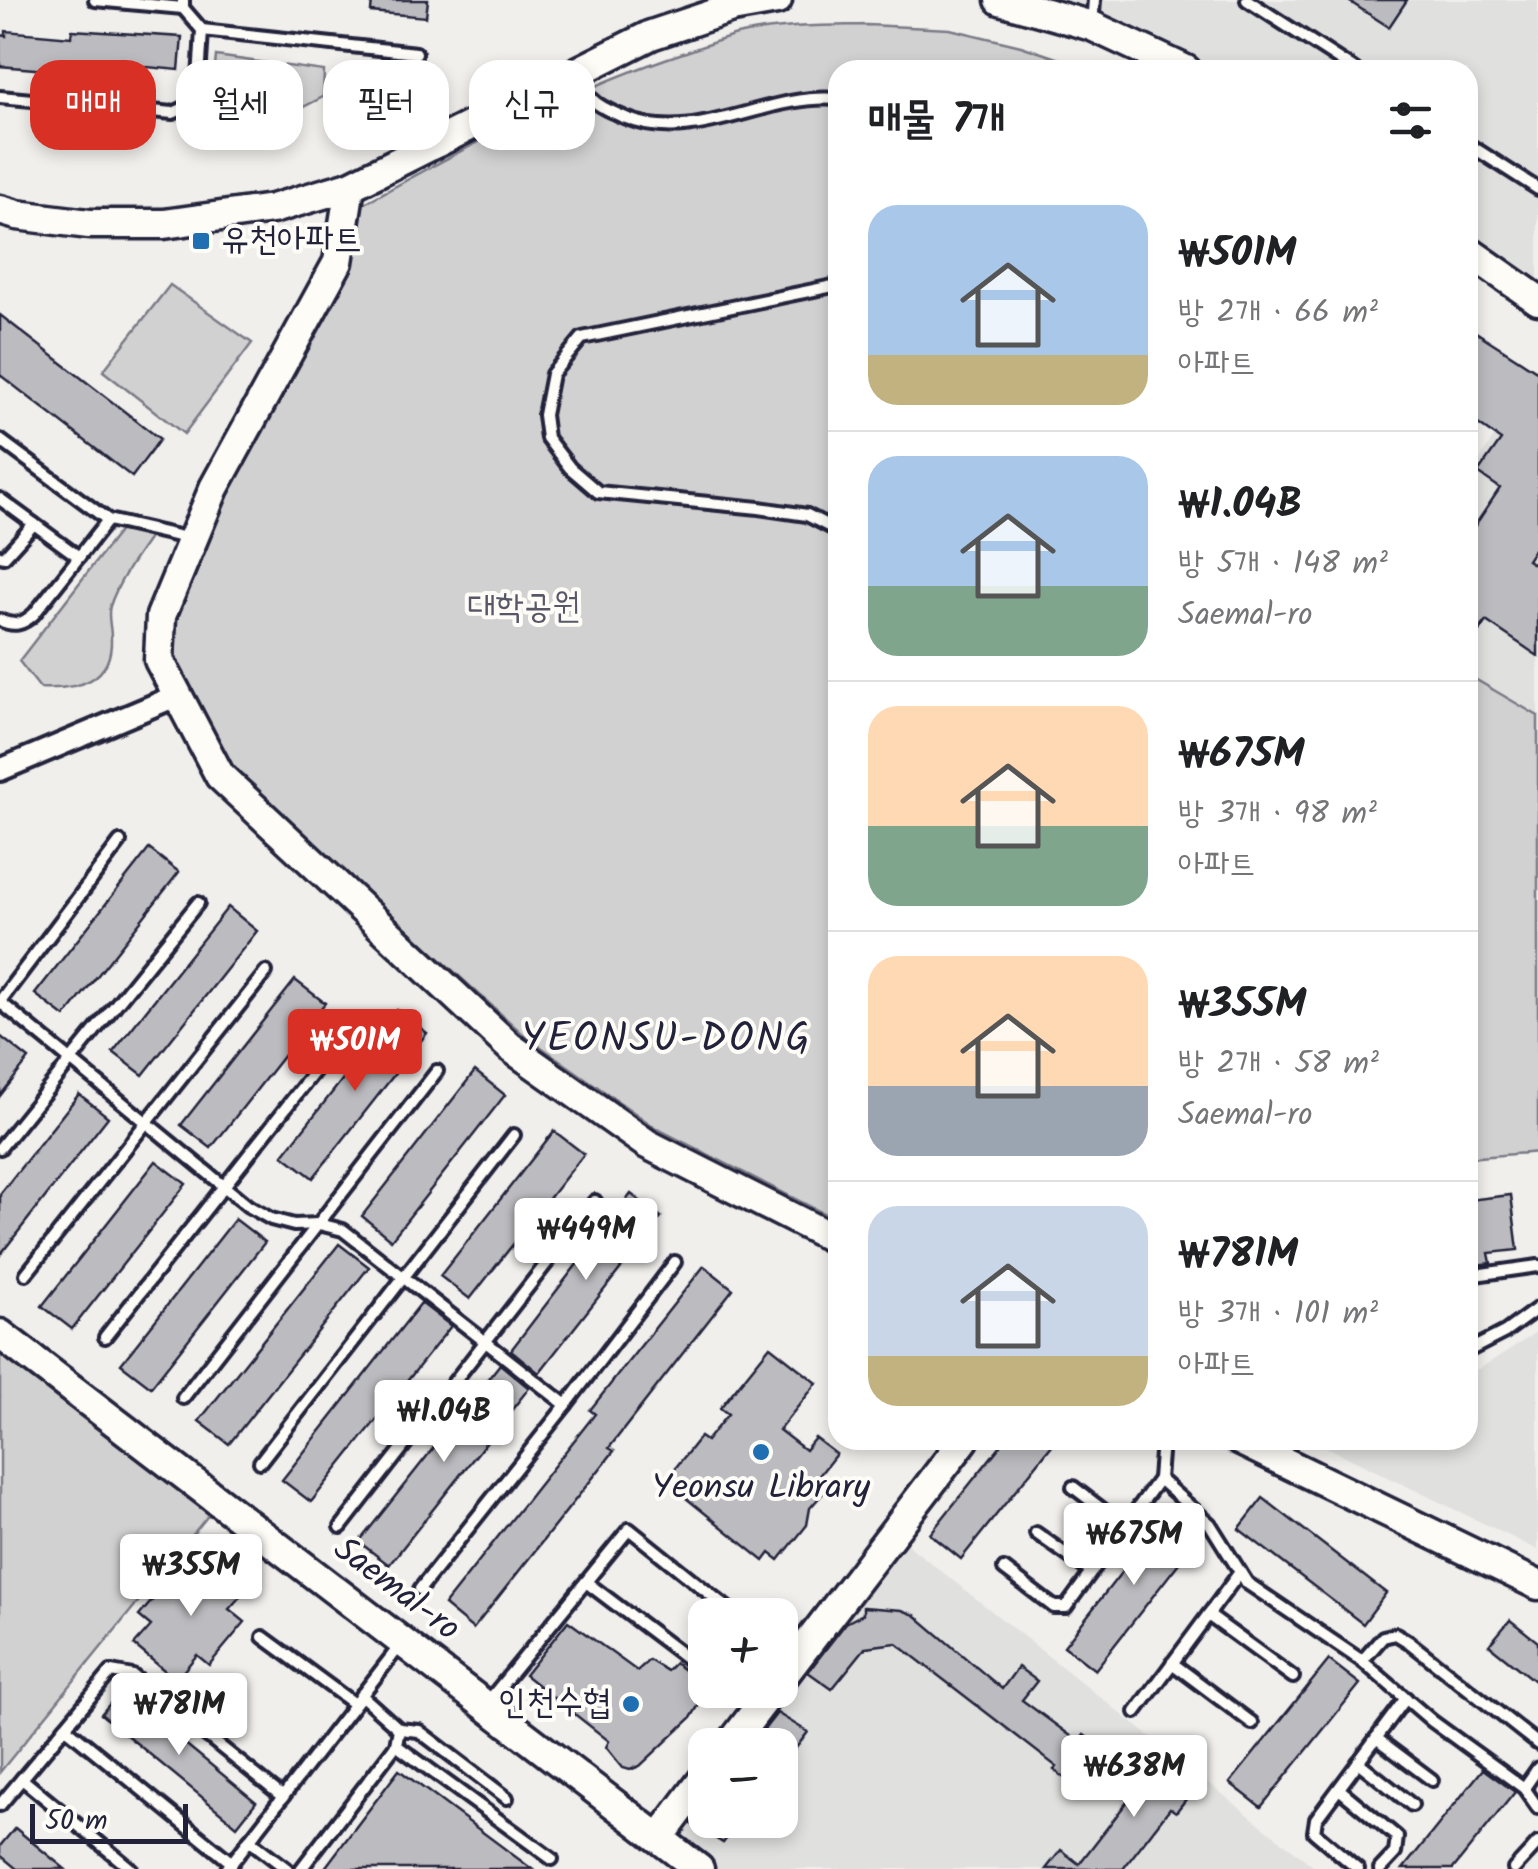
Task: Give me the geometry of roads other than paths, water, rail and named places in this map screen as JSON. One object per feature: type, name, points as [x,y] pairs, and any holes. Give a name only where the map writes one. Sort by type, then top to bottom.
[{"type":"street","points":[[595,63],[651,35],[731,4],[777,0]]},
{"type":"street","points":[[1000,0],[1093,13],[1170,60]]},
{"type":"street","points":[[0,210],[16,216],[88,224],[164,224],[272,210],[350,186],[469,126]]},
{"type":"street","points":[[350,186],[338,262],[214,488],[161,616],[159,660],[220,776],[510,1047],[646,1144],[828,1236]]},
{"type":"street","points":[[1478,258],[1538,300]]},
{"type":"street","points":[[0,770],[176,696]]},
{"type":"street","name":"Saemal-ro","points":[[0,1334],[699,1869]]},
{"type":"street","points":[[798,1657],[956,1450]]},
{"type":"street","points":[[1259,1450],[1538,1586]]},
{"type":"street","points":[[743,1728],[758,1708]]},
{"type":"street","points":[[659,1838],[688,1800]]},
{"type":"lane","points":[[0,97],[173,113],[191,105],[198,95],[202,30],[183,4],[95,0]]},
{"type":"lane","points":[[1247,0],[1339,60]]},
{"type":"lane","points":[[202,30],[416,52]]},
{"type":"lane","points":[[595,102],[643,125],[669,127],[704,123],[802,100],[828,99]]},
{"type":"lane","points":[[1478,151],[1538,190]]},
{"type":"lane","points":[[828,286],[582,338],[552,374],[544,415],[547,438],[570,468],[598,492],[807,515],[828,526]]},
{"type":"lane","points":[[0,440],[108,520],[192,540]]},
{"type":"lane","points":[[0,499],[79,558]]},
{"type":"lane","points":[[0,620],[23,623],[34,614],[108,520]]},
{"type":"lane","points":[[0,556],[4,558],[34,524]]},
{"type":"lane","points":[[120,842],[0,1002],[248,1206],[271,1219],[294,1225],[319,1224],[343,1230],[566,1404]]},
{"type":"lane","points":[[0,1148],[198,903]]},
{"type":"lane","points":[[26,1274],[266,972]]},
{"type":"lane","points":[[105,1336],[344,1034]]},
{"type":"lane","points":[[183,1398],[437,1071]]},
{"type":"lane","points":[[260,1462],[514,1136]]},
{"type":"lane","points":[[340,1528],[595,1201]]},
{"type":"lane","points":[[420,1588],[675,1262]]},
{"type":"lane","points":[[1478,1275],[1538,1266]]},
{"type":"lane","points":[[1478,1347],[1538,1308]]},
{"type":"lane","points":[[1004,1569],[1054,1607],[1066,1607],[1159,1479],[1161,1450]]},
{"type":"lane","points":[[1159,1479],[1210,1524],[1246,1583],[1362,1661],[1432,1721],[1524,1788],[1538,1808]]},
{"type":"lane","points":[[1073,1487],[1124,1526]]},
{"type":"lane","points":[[486,1705],[628,1529],[715,1598]]},
{"type":"lane","points":[[1036,1533],[1091,1572]]},
{"type":"lane","points":[[1136,1712],[1240,1572]]},
{"type":"lane","points":[[586,1582],[688,1659]]},
{"type":"lane","points":[[1208,1615],[1292,1677]]},
{"type":"lane","points":[[1362,1661],[1383,1636],[1396,1634],[1538,1744]]},
{"type":"lane","points":[[263,1637],[400,1728],[419,1730],[507,1798]]},
{"type":"lane","points":[[65,1728],[230,1866],[402,1642]]},
{"type":"lane","points":[[1172,1662],[1252,1722]]},
{"type":"lane","points":[[0,1805],[111,1672],[133,1676],[283,1797]]},
{"type":"lane","points":[[1358,1869],[1314,1832],[1316,1819],[1406,1698]]},
{"type":"lane","points":[[301,1869],[396,1745],[400,1728]]},
{"type":"lane","points":[[1376,1738],[1432,1780]]},
{"type":"lane","points":[[396,1745],[552,1860]]},
{"type":"lane","points":[[1358,1762],[1412,1805]]},
{"type":"lane","points":[[1524,1788],[1538,1768]]},
{"type":"lane","points":[[22,1779],[131,1869]]},
{"type":"lane","points":[[1339,1788],[1397,1837],[1395,1853],[1380,1869]]},
{"type":"lane","points":[[250,1840],[287,1869]]},
{"type":"lane","points":[[1514,1869],[1538,1843]]},
{"type":"place","name":"유천아파트","points":[[201,241]]},
{"type":"place","name":"Yeonsu Library","points":[[761,1452]]},
{"type":"place","name":"인천수협","points":[[631,1704]]},
{"type":"district","name":"YEONSU-DONG","points":[[667,1040]]},
{"type":"park label","name":"대학공원","points":[[524,608]]}]
